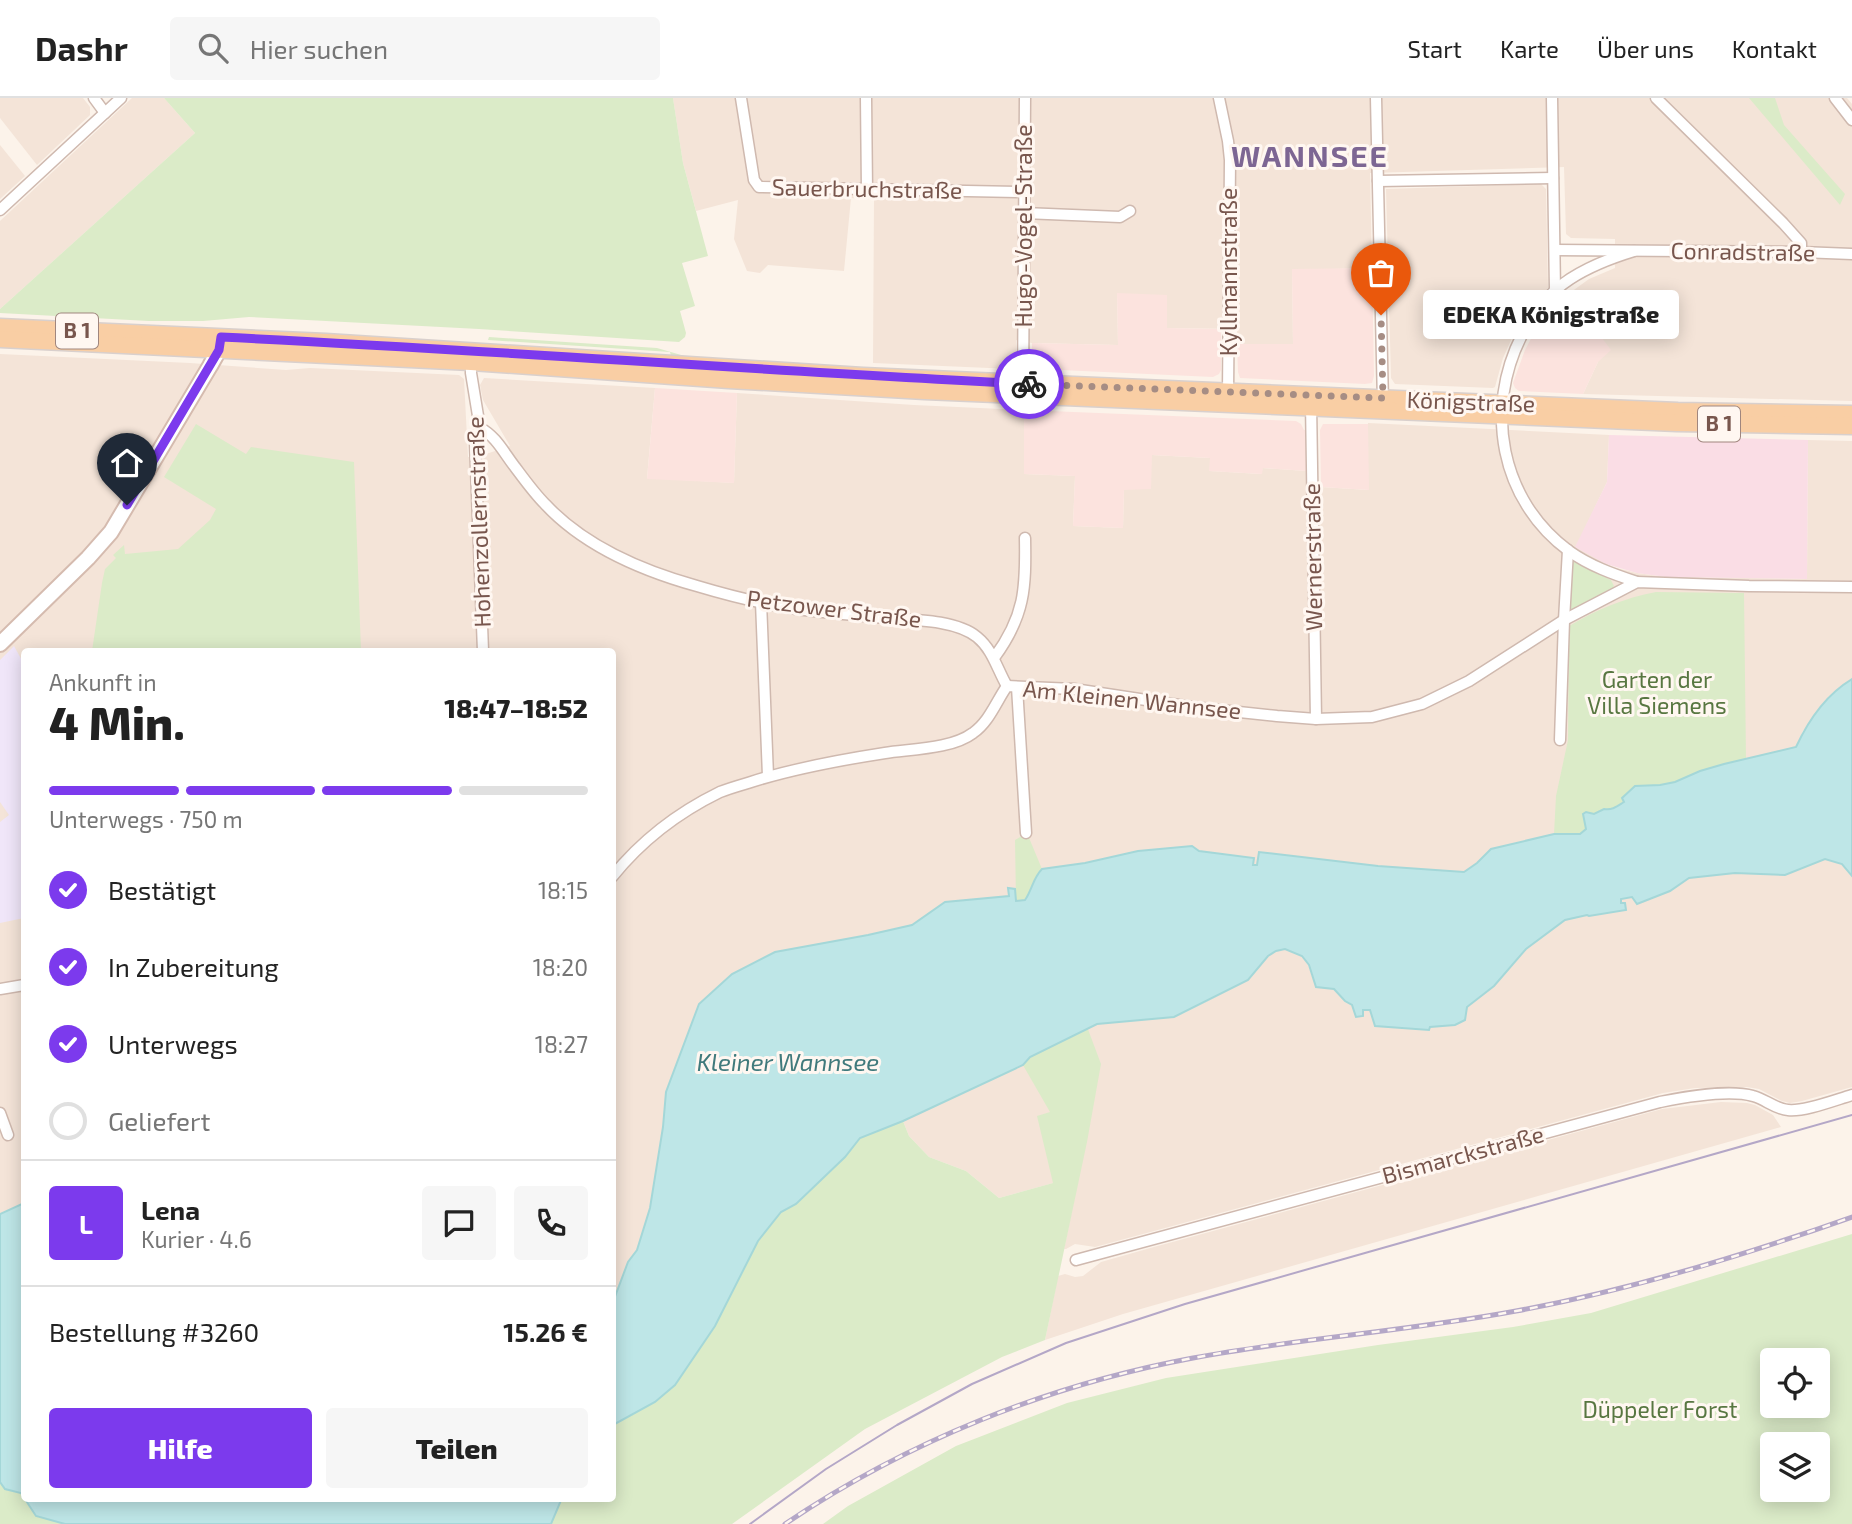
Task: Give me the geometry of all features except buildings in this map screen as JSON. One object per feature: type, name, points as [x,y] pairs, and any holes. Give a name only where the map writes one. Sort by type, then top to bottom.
[{"type":"main road","name":"Königstraße","points":[[0,327],[220,344]]},
{"type":"main road","name":"Königstraße","points":[[0,339],[220,344],[839,375],[1023,389],[1501,410],[1677,423],[1852,426]]},
{"type":"main road","name":"Königstraße","points":[[1501,410],[1852,414]]},
{"type":"street","points":[[93,98],[105,113]]},
{"type":"street","points":[[0,210],[121,98]]},
{"type":"street","name":"Sauerbruchstraße","points":[[741,98],[754,180],[760,187],[1024,192]]},
{"type":"street","points":[[866,98],[867,190]]},
{"type":"street","name":"Hugo-Vogel-Straße","points":[[1023,389],[1025,98]]},
{"type":"street","name":"Kyllmannstraße","points":[[1219,98],[1230,160],[1228,398]]},
{"type":"street","points":[[1376,98],[1383,405]]},
{"type":"street","points":[[1552,98],[1555,291]]},
{"type":"street","points":[[1656,98],[1783,223],[1801,243],[1801,252]]},
{"type":"street","points":[[1835,98],[1852,120]]},
{"type":"street","points":[[1378,181],[1553,178]]},
{"type":"street","points":[[1024,213],[1120,217],[1130,211]]},
{"type":"street","name":"Conradstraße","points":[[1555,250],[1852,254]]},
{"type":"street","name":"Conradstraße","points":[[1634,251],[1595,265],[1569,279],[1539,307],[1513,353],[1504,381],[1501,410],[1507,461],[1519,490],[1539,521],[1568,550],[1610,573],[1637,582]]},
{"type":"street","points":[[0,644],[111,532],[220,344]]},
{"type":"street","name":"Hohenzollernstraße","points":[[471,356],[471,373],[480,428],[475,442],[483,648]]},
{"type":"street","name":"Wernerstraße","points":[[1311,402],[1316,719]]},
{"type":"street","name":"Petzower Straße","points":[[480,428],[491,433],[545,505],[583,535],[636,564],[707,589],[761,602],[829,612],[946,623],[965,629],[977,637],[994,658],[1000,674],[1012,687]]},
{"type":"street","points":[[994,658],[1007,640],[1018,617],[1024,590],[1025,538]]},
{"type":"street","points":[[1560,740],[1568,550]]},
{"type":"street","name":"Am Kleinen Wannsee","points":[[616,873],[655,834],[688,810],[722,791],[768,776],[827,762],[951,743],[972,734],[985,722],[1012,687],[1085,690],[1192,707],[1316,719],[1372,716],[1422,704],[1469,681],[1564,620],[1637,582],[1852,587]]},
{"type":"street","points":[[761,602],[768,776]]},
{"type":"street","points":[[1012,687],[1026,833]]},
{"type":"street","points":[[0,989],[21,986]]},
{"type":"street","name":"Bismarckstraße","points":[[1076,1260],[1660,1102],[1691,1096],[1736,1094],[1753,1096],[1788,1111],[1852,1095]]},
{"type":"street","points":[[0,1113],[8,1135]]},
{"type":"shaded area","points":[[0,98],[83,98],[90,107],[90,115],[37,165],[0,118]]},
{"type":"shaded area","points":[[132,98],[164,98],[195,133],[0,309],[0,221]]},
{"type":"shaded area","points":[[673,98],[1847,98],[1852,104],[1852,401],[1583,394],[1598,362],[1596,330],[1560,300],[1589,279],[1615,268],[1615,239],[1571,238],[1566,234],[1564,167],[1370,173],[1372,268],[1292,270],[1293,345],[1237,344],[1237,329],[1166,328],[1117,293],[1118,345],[1032,343],[1016,340],[1016,363],[1012,369],[873,363],[874,199],[851,198],[844,271],[768,265],[760,273],[747,271],[734,239],[738,200],[696,211],[683,163]]},
{"type":"shaded area","points":[[0,145],[25,176],[0,199]]},
{"type":"shaded area","points":[[1541,184],[1546,189],[1548,288],[1517,327],[1503,358],[1495,387],[1395,384],[1391,378],[1386,189]]},
{"type":"shaded area","points":[[1372,268],[1372,383],[1240,378],[1237,344],[1293,344],[1292,269]]},
{"type":"shaded area","points":[[1117,293],[1167,295],[1167,328],[1221,329],[1219,374],[1213,377],[1035,367],[1032,363],[1032,343],[1118,345]]},
{"type":"shaded area","points":[[1560,300],[1596,330],[1611,350],[1598,362],[1583,394],[1519,391],[1513,383],[1525,350],[1536,329]]},
{"type":"shaded area","points":[[0,354],[286,370],[310,368],[459,375],[464,379],[468,457],[510,446],[483,400],[480,385],[484,378],[655,388],[647,478],[734,483],[737,393],[1024,410],[1024,474],[1075,476],[1073,526],[1123,528],[1124,489],[1152,455],[1210,458],[1210,471],[1261,474],[1262,468],[1307,471],[1321,487],[1368,490],[1368,423],[1609,435],[1607,482],[1576,547],[1612,567],[1666,577],[1807,579],[1808,440],[1852,441],[1852,679],[1803,731],[1796,747],[1724,764],[1586,829],[1491,849],[1464,872],[1378,866],[1260,852],[1258,865],[1253,865],[1253,858],[1199,851],[1138,851],[1042,869],[1016,901],[1009,889],[1010,896],[946,902],[912,925],[775,952],[732,974],[666,1092],[650,1208],[637,1250],[628,1262],[616,1294],[616,648],[21,648],[21,1204],[0,1214]]},
{"type":"shaded area","points":[[655,388],[737,393],[734,483],[647,479]]},
{"type":"shaded area","points":[[1024,410],[1296,421],[1307,430],[1307,471],[1263,468],[1262,474],[1209,471],[1210,458],[1152,455],[1151,489],[1124,490],[1123,528],[1073,526],[1075,476],[1024,474]]},
{"type":"shaded area","points":[[1323,424],[1368,424],[1369,490],[1321,487],[1320,430]]},
{"type":"shaded area","points":[[1609,435],[1808,440],[1807,579],[1666,577],[1637,573],[1606,564],[1575,547],[1607,482]]},
{"type":"shaded area","points":[[14,646],[21,659],[21,919],[0,923],[0,822],[9,815],[0,802],[0,660]]},
{"type":"shaded area","points":[[1825,859],[1842,864],[1852,876],[1852,1087],[1790,1103],[1759,1089],[1747,1087],[1695,1088],[1663,1093],[1095,1247],[1075,1244],[1066,1249],[1079,1176],[999,1198],[966,1171],[929,1157],[909,1136],[903,1121],[1023,1065],[1030,1057],[1097,1024],[1174,1017],[1184,1013],[1248,980],[1268,956],[1276,951],[1285,949],[1302,956],[1316,987],[1334,989],[1345,1001],[1363,1010],[1370,1010],[1376,1026],[1428,1030],[1429,1027],[1455,1025],[1467,1007],[1494,986],[1526,949],[1565,920],[1625,910],[1621,899],[1632,897],[1637,903],[1670,891],[1689,878],[1735,873],[1785,875]]},
{"type":"shaded area","points":[[1721,1102],[1755,1105],[1773,1115],[1781,1127],[1123,1314],[1045,1340],[1058,1276],[1083,1276],[1101,1262],[1662,1109]]},
{"type":"green space","points":[[164,98],[673,98],[683,163],[708,256],[682,263],[695,306],[680,311],[685,337],[679,342],[249,317],[203,321],[149,321],[0,313],[0,309],[195,133]]},
{"type":"green space","points":[[1749,98],[1775,98],[1784,125],[1845,194],[1840,205]]},
{"type":"green space","points":[[489,337],[657,348],[688,357],[672,359],[670,352],[488,340]]},
{"type":"green space","points":[[196,424],[246,454],[251,447],[354,462],[361,648],[92,648],[105,569],[116,558],[113,555],[124,545],[125,554],[178,549],[210,520],[216,509],[164,477]]},
{"type":"green space","points":[[1570,561],[1611,580],[1614,586],[1611,591],[1573,610],[1569,609]]},
{"type":"green space","name":"Garten der Villa Siemens","points":[[1656,592],[1744,593],[1746,759],[1661,785],[1624,801],[1611,810],[1604,809],[1594,814],[1586,812],[1586,829],[1580,834],[1554,834],[1556,796],[1568,740],[1569,626],[1611,605]]},
{"type":"green space","points":[[1027,833],[1042,869],[1025,900],[1016,901],[1015,840]]},
{"type":"green space","points":[[1080,1008],[1101,1064],[1045,1340],[1002,1357],[865,1429],[732,1524],[551,1524],[560,1502],[616,1502],[616,1423],[655,1402],[715,1326],[758,1241],[781,1212],[796,1204],[845,1157],[860,1138],[903,1121],[909,1136],[929,1157],[966,1171],[999,1198],[1053,1183],[1037,1116],[1050,1112],[1005,1034]]},
{"type":"green space","name":"Düppeler Forst","points":[[1852,1234],[1852,1524],[823,1524],[848,1506],[956,1446],[1067,1403],[1166,1378],[1591,1313]]},
{"type":"green space","points":[[0,1482],[5,1489],[21,1493],[21,1502],[27,1502],[36,1516],[65,1524],[0,1524]]},
{"type":"water","name":"Kleiner Wannsee","points":[[1852,679],[1852,876],[1842,864],[1825,859],[1785,875],[1735,873],[1689,878],[1670,891],[1637,904],[1632,897],[1621,899],[1626,910],[1565,920],[1526,949],[1494,986],[1467,1007],[1465,1020],[1455,1025],[1430,1027],[1429,1030],[1375,1026],[1370,1010],[1363,1010],[1363,1016],[1356,1017],[1352,1005],[1334,989],[1316,987],[1309,965],[1302,956],[1285,949],[1268,956],[1248,980],[1174,1017],[1097,1024],[1030,1057],[1023,1065],[860,1138],[845,1157],[796,1204],[781,1212],[758,1241],[715,1326],[675,1385],[655,1402],[616,1423],[616,1294],[628,1262],[637,1250],[650,1208],[666,1092],[699,1004],[732,974],[775,952],[912,925],[945,902],[1009,896],[1008,888],[1015,889],[1016,901],[1025,900],[1042,869],[1138,851],[1192,846],[1199,851],[1254,858],[1253,865],[1257,865],[1259,852],[1378,866],[1464,872],[1491,849],[1554,834],[1580,834],[1586,829],[1583,814],[1594,814],[1617,807],[1635,786],[1675,782],[1724,764],[1796,747],[1819,709]]},
{"type":"water","points":[[21,1204],[21,1493],[5,1489],[0,1482],[0,1214]]},
{"type":"water","points":[[27,1502],[560,1502],[551,1524],[65,1524],[36,1516]]},
{"type":"tram line","points":[[750,1524],[826,1469],[897,1425],[972,1384],[1066,1343],[1185,1304],[1852,1115]]},
{"type":"railway","points":[[785,1524],[832,1494],[930,1442],[981,1420],[1085,1384],[1139,1369],[1233,1351],[1435,1324],[1559,1303],[1686,1271],[1852,1217]]},
{"type":"way so far","points":[[1029,384],[1383,398],[1381,315]]},
{"type":"place","name":"EDEKA Königstraße","points":[[1381,315]]},
{"type":"district","name":"WANNSEE","points":[[1310,157]]},
{"type":"route","points":[[127,505],[219,350],[221,337],[853,376],[1029,384]]}]
